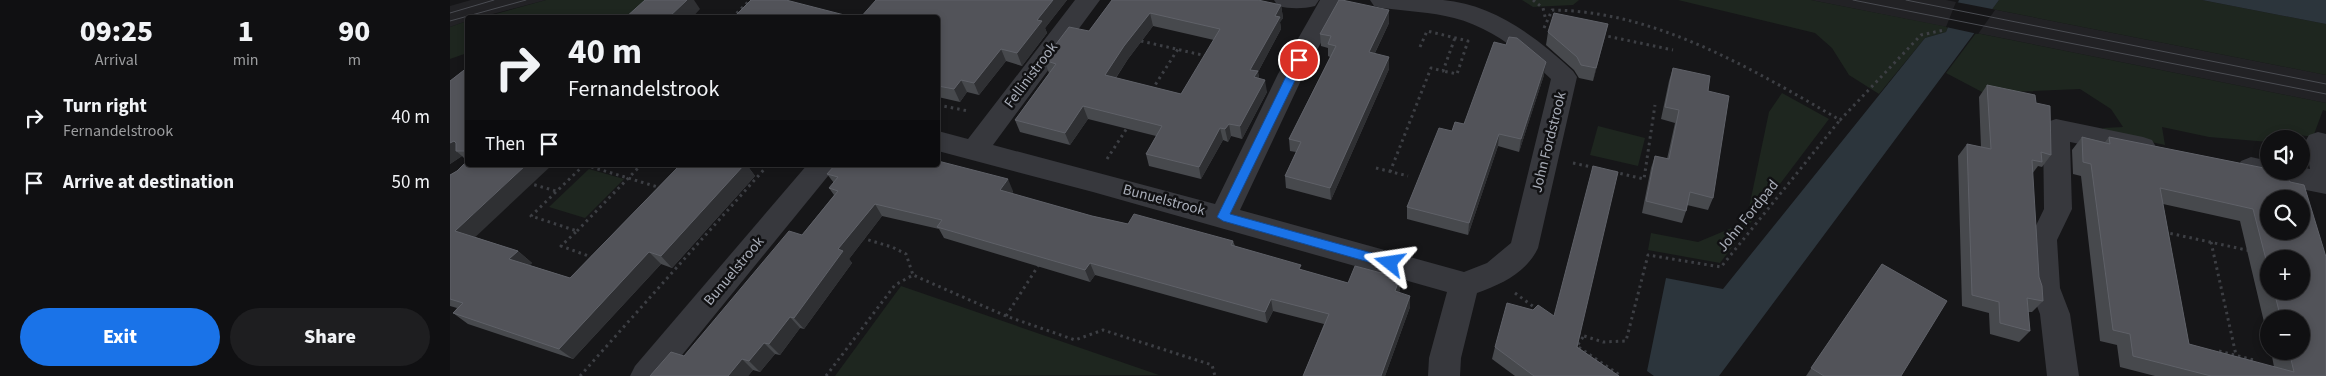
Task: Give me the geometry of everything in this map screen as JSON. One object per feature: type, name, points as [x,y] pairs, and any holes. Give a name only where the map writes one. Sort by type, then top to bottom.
[{"type":"street","name":"Fellinistrook","points":[[974,150],[1088,0]]},
{"type":"street","points":[[1286,0],[1307,0]]},
{"type":"street","points":[[1223,217],[1291,74],[1332,0]]},
{"type":"street","name":"John Fordstrook","points":[[1382,0],[1464,13],[1489,22],[1536,50],[1564,77],[1524,248],[1513,261],[1495,275],[1464,284]]},
{"type":"street","points":[[2063,376],[2055,314],[2046,288],[2043,240],[2058,209],[2056,129],[2172,152]]},
{"type":"street","name":"Bunuelstrook","points":[[940,142],[1092,181],[1464,284]]},
{"type":"street","points":[[2230,164],[2326,183],[2318,142]]},
{"type":"street","name":"Bunuelstrook","points":[[646,376],[821,167]]},
{"type":"street","points":[[1438,370],[1464,284]]},
{"type":"path","points":[[735,15],[750,0]]},
{"type":"path","points":[[1533,0],[1540,4],[1545,13],[1546,23]]},
{"type":"path","points":[[1546,23],[1552,10],[1563,6]]},
{"type":"path","points":[[1443,71],[1464,13]]},
{"type":"path","points":[[1546,23],[1555,24]]},
{"type":"path","name":"John Fordpad","points":[[1575,332],[1584,337],[1603,342],[1626,341],[1648,255],[1721,268],[1840,120],[1921,35],[1944,30]]},
{"type":"path","points":[[1390,172],[1431,68],[1457,74],[1468,41],[1427,31],[1420,48]]},
{"type":"path","points":[[1600,34],[1673,50]]},
{"type":"path","points":[[1141,41],[1202,55]]},
{"type":"path","points":[[1715,46],[1840,120]]},
{"type":"path","points":[[1152,90],[1178,49]]},
{"type":"path","points":[[1608,171],[1644,179],[1655,105]]},
{"type":"path","points":[[1092,181],[1130,123]]},
{"type":"path","points":[[1545,156],[1599,169]]},
{"type":"path","points":[[577,230],[531,216],[582,167]]},
{"type":"path","points":[[591,167],[666,189]]},
{"type":"path","points":[[600,260],[561,246],[639,167]]},
{"type":"path","points":[[580,376],[766,167]]},
{"type":"path","points":[[1376,168],[1408,176]]},
{"type":"path","points":[[524,182],[557,191]]},
{"type":"path","points":[[723,206],[730,208]]},
{"type":"path","points":[[2163,232],[2256,252]]},
{"type":"path","points":[[856,235],[892,247],[906,254],[913,276]]},
{"type":"path","points":[[2211,242],[2236,355]]},
{"type":"path","points":[[1006,316],[1044,257]]},
{"type":"path","points":[[1495,275],[1527,304],[1543,313]]},
{"type":"path","points":[[826,376],[894,285],[913,276],[1006,316],[1075,340],[1103,330],[1212,365],[1215,376]]},
{"type":"path","points":[[1584,337],[1577,346],[1621,376]]},
{"type":"path","points":[[2218,351],[2254,360]]},
{"type":"shaded area","points":[[471,0],[546,0],[489,15],[465,15],[465,22],[450,27],[450,6]]},
{"type":"shaded area","points":[[546,0],[669,0],[651,15],[492,15]]},
{"type":"shaded area","points":[[1522,0],[1579,0],[1573,5],[1533,7]]},
{"type":"shaded area","points":[[1678,0],[1811,0],[1948,27],[1946,32],[1925,38],[1879,94],[1849,75],[1832,48],[1815,33]]},
{"type":"shaded area","points":[[1811,0],[1946,0],[2326,75],[2326,103]]},
{"type":"shaded area","points":[[1959,0],[1999,0],[1719,376],[1654,376],[1647,371],[1666,278],[1723,289],[1925,38],[1946,32]]},
{"type":"shaded area","points":[[1999,0],[2202,0],[2326,24],[2326,75],[1992,9]]},
{"type":"shaded area","points":[[2202,0],[2326,0],[2326,24]]},
{"type":"shaded area","points":[[465,22],[465,54],[450,59],[450,27]]},
{"type":"shaded area","points":[[1976,33],[2326,103],[2326,111],[2323,110],[2313,137],[2310,137],[2310,130],[2260,130],[2260,141],[2209,137],[2162,127],[2165,145],[2105,132],[2103,128],[2123,127],[2111,109],[2080,89],[1984,93],[1946,73]]},
{"type":"shaded area","points":[[1782,93],[1829,119],[1720,263],[1648,250],[1651,233],[1698,242],[1746,222],[1769,112]]},
{"type":"shaded area","points":[[1598,126],[1645,138],[1638,166],[1590,155]]},
{"type":"shaded area","points":[[589,169],[624,179],[585,218],[549,207]]},
{"type":"shaded area","points":[[901,286],[1159,375],[835,376]]},
{"type":"pier","points":[[1956,2],[1995,10],[1978,34],[1946,27]]},
{"type":"building","points":[[645,0],[687,0],[671,15],[628,15]]},
{"type":"building","points":[[751,0],[786,0],[844,15],[736,15]]},
{"type":"building","points":[[876,0],[1053,0],[1037,20],[1042,21],[1017,53],[1001,49],[974,83],[961,80],[954,89],[940,86],[940,15],[863,15]]},
{"type":"building","points":[[1112,0],[1258,0],[1281,5],[1275,16],[1280,17],[1250,70],[1258,71],[1254,77],[1265,80],[1240,126],[1229,124],[1225,129],[1220,128],[1199,167],[1146,154],[1162,126],[1083,106],[1065,133],[1015,120],[1056,64],[1044,60],[1069,27],[1089,31]],"holes":[[[1150,13],[1220,29],[1181,94],[1105,75],[1124,46]]]},
{"type":"building","points":[[1339,0],[1389,10],[1369,52],[1389,57],[1330,188],[1285,176],[1301,142],[1289,139],[1336,46],[1328,44],[1331,36],[1320,34]]},
{"type":"building","points":[[1554,13],[1608,24],[1596,68],[1581,65],[1577,57],[1548,32]]},
{"type":"building","points":[[1509,37],[1517,38],[1546,62],[1521,139],[1499,134],[1469,223],[1407,207],[1439,128],[1452,131],[1455,122],[1464,124],[1494,42],[1506,45]]},
{"type":"building","points":[[1673,68],[1710,76],[1708,91],[1729,96],[1713,198],[1690,192],[1686,211],[1646,201],[1655,156],[1669,159],[1679,110],[1665,107]]},
{"type":"building","points":[[465,69],[465,151],[456,151],[456,143],[454,141],[450,143],[450,81]]},
{"type":"building","points":[[1987,85],[2035,95],[2036,103],[2050,106],[2051,155],[2041,152],[2042,162],[2032,160],[2039,277],[2043,301],[2027,298],[2030,331],[2000,323],[1999,302],[1972,295],[1967,144],[1991,149]]},
{"type":"building","points":[[2082,137],[2110,144],[2109,137],[2260,167],[2260,180],[2289,180],[2290,182],[2304,185],[2306,190],[2260,190],[2260,236],[2253,209],[2160,188],[2189,344],[2294,372],[2291,360],[2310,360],[2310,310],[2279,310],[2276,300],[2310,300],[2310,250],[2264,250],[2261,240],[2310,240],[2310,205],[2326,257],[2326,376],[2211,376],[2133,356],[2130,334],[2113,330],[2091,164],[2083,162]]},
{"type":"building","points":[[940,162],[1008,179],[1000,190],[1092,216],[1128,224],[1134,214],[1233,241],[1231,245],[1301,265],[1299,269],[1348,283],[1355,266],[1400,278],[1395,291],[1410,296],[1381,376],[1303,376],[1329,314],[1271,299],[1265,312],[1090,263],[1085,270],[937,227],[942,220],[875,204],[838,249],[843,251],[794,318],[790,317],[769,344],[764,343],[749,361],[742,359],[728,376],[650,376],[671,352],[684,356],[789,231],[802,235],[838,191],[829,188],[838,177],[827,174],[833,167],[940,167]]},
{"type":"building","points":[[465,163],[465,167],[524,167],[455,231],[518,251],[509,259],[570,278],[678,167],[742,167],[661,256],[649,252],[559,349],[453,313],[463,303],[450,299],[450,175]]},
{"type":"building","points":[[1593,166],[1618,172],[1577,347],[1619,376],[1534,376],[1495,347],[1507,303],[1533,310],[1538,305],[1554,316]]},
{"type":"building","points":[[1882,264],[1947,301],[1901,376],[1824,376],[1811,368]]},
{"type":"tram line","points":[[450,13],[494,0]]},
{"type":"tram line","points":[[472,15],[526,0]]},
{"type":"tram line","points":[[1853,0],[2326,94]]},
{"type":"tram line","points":[[1906,0],[2326,84]]},
{"type":"tram line","points":[[450,21],[465,17]]},
{"type":"route","points":[[1299,60],[1223,217],[1390,263]]}]
